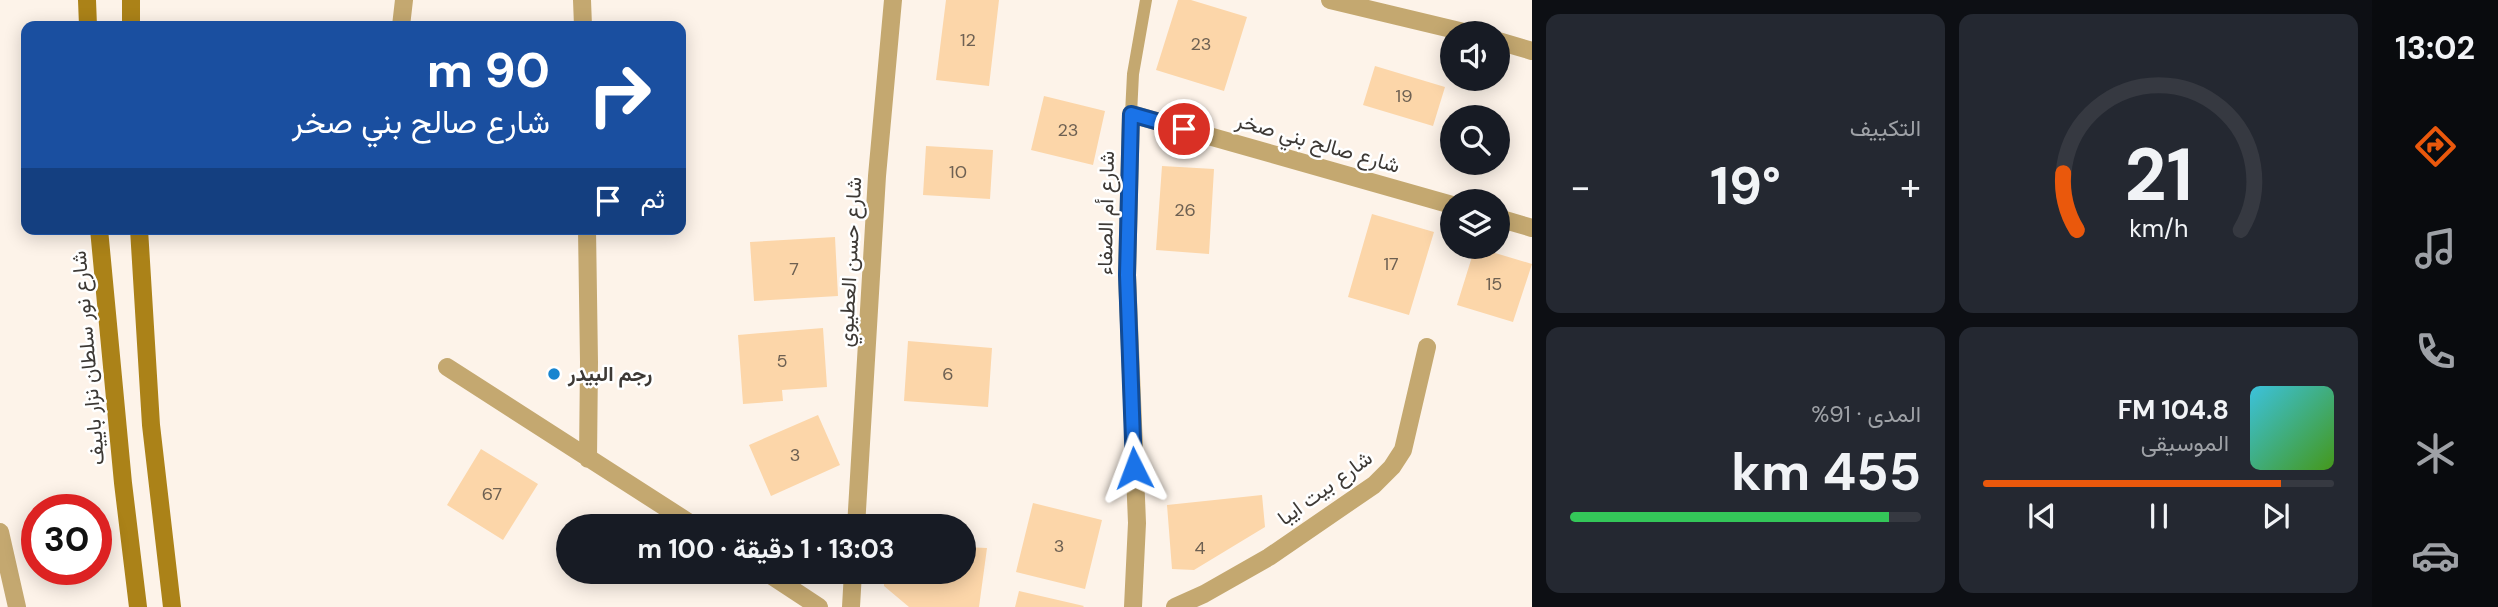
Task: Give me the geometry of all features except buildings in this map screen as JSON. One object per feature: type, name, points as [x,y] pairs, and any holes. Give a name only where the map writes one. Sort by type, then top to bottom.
[{"type":"main road","points":[[88,0],[88,21]]},
{"type":"main road","points":[[131,0],[131,21]]},
{"type":"main road","name":"شارع نور سلطان نزار باييف","points":[[100,235],[121,471],[138,607]]},
{"type":"main road","points":[[139,235],[150,425],[172,607]]},
{"type":"street","points":[[402,21],[404,0]]},
{"type":"street","points":[[582,0],[583,21]]},
{"type":"street","name":"شارع حسن العطيوي","points":[[857,514],[877,176],[893,0]]},
{"type":"street","points":[[1330,0],[1440,26]]},
{"type":"street","points":[[1510,45],[1532,51]]},
{"type":"street","name":"شارع صالح بني صخر","points":[[1131,114],[1440,202]]},
{"type":"street","name":"شارع أم الصفاء","points":[[1131,114],[1127,289],[1137,523],[1133,607]]},
{"type":"street","points":[[1510,222],[1532,228]]},
{"type":"street","points":[[587,235],[588,459]]},
{"type":"street","name":"شارع بيت ايبا","points":[[1175,607],[1204,594],[1269,557],[1374,485],[1392,467],[1403,450],[1427,347]]},
{"type":"street","points":[[447,367],[675,514]]},
{"type":"street","points":[[0,532],[17,607]]},
{"type":"street","points":[[784,584],[819,607]]},
{"type":"street","points":[[851,607],[852,584]]},
{"type":"lane","points":[[1131,114],[1133,74],[1146,0]]},
{"type":"place","name":"رجم البيدر","points":[[554,374]]},
{"type":"route","points":[[1134,468],[1127,275],[1131,114],[1184,129]]}]
